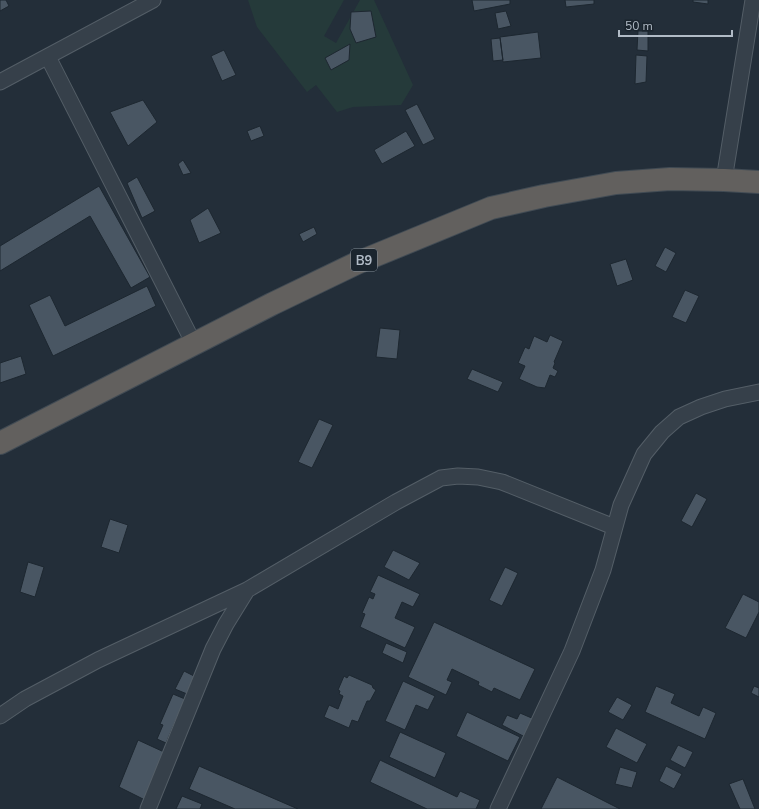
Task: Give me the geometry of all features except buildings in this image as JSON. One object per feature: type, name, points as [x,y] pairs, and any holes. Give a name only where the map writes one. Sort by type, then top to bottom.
[{"type":"highway","name":"B9","points":[[0,443],[272,304],[357,263],[491,208],[544,196],[616,183],[670,179],[759,182]]},
{"type":"street","points":[[0,82],[153,0]]},
{"type":"street","points":[[724,180],[753,0]]},
{"type":"street","points":[[48,57],[194,344]]},
{"type":"street","points":[[498,809],[572,651],[603,570],[621,505],[644,454],[662,432],[679,417],[701,406],[759,392]]},
{"type":"street","points":[[0,716],[25,699],[98,660],[247,590],[396,502],[441,478],[458,476],[478,477],[502,482],[614,527]]},
{"type":"street","points":[[148,809],[213,649],[226,624],[247,590]]},
{"type":"green space","points":[[248,0],[344,0],[324,36],[336,43],[360,0],[374,0],[413,85],[401,105],[353,107],[337,112],[316,85],[307,92],[257,27]]}]
